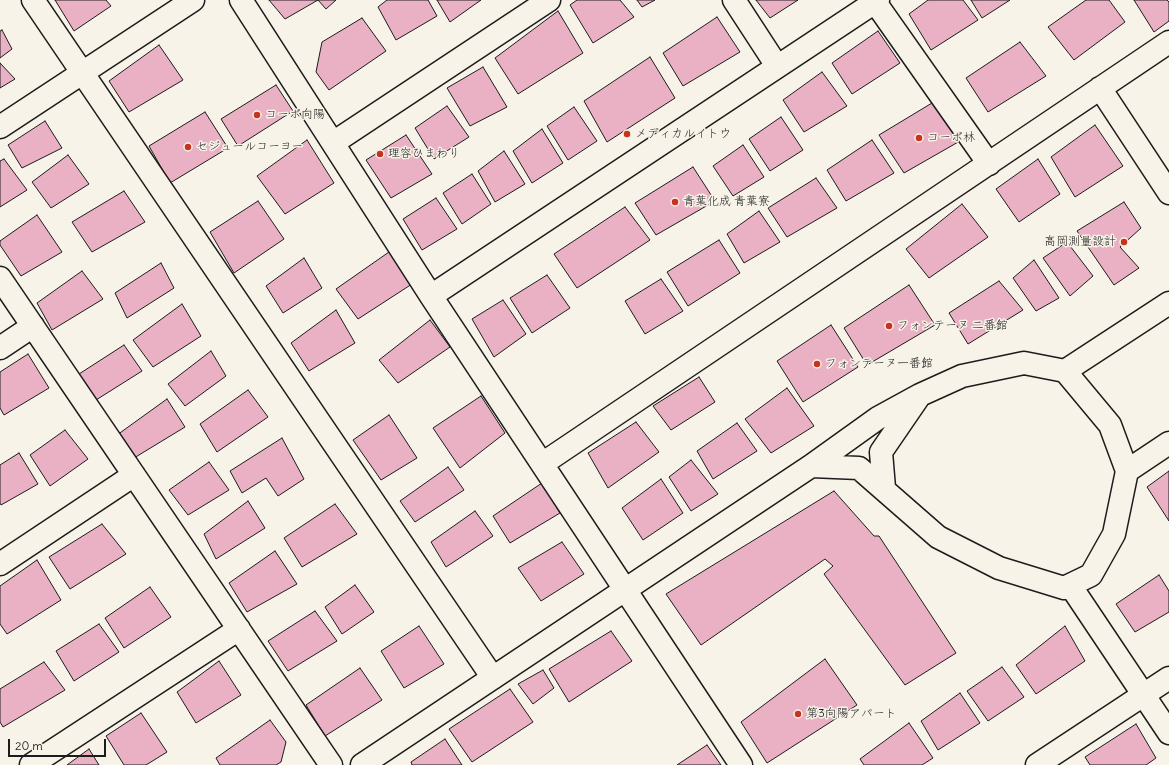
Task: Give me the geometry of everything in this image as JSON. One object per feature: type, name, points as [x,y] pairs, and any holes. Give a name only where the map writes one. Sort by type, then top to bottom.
[{"type":"street","points":[[33,0],[493,678]]},
{"type":"street","points":[[0,127],[193,0]]},
{"type":"street","points":[[241,0],[431,296],[741,765]]},
{"type":"street","points":[[333,143],[549,0]]},
{"type":"street","points":[[734,0],[777,66]]},
{"type":"street","points":[[431,296],[876,1],[988,164]]},
{"type":"street","points":[[542,464],[1169,42]]},
{"type":"street","points":[[1100,88],[1169,193]]},
{"type":"street","points":[[0,278],[331,765]]},
{"type":"street","points":[[1065,371],[1169,303]]},
{"type":"street","points":[[0,348],[33,326]]},
{"type":"street","points":[[362,765],[811,466],[878,418],[920,395],[962,376],[1024,363],[1065,371],[1110,425],[1127,470],[1114,534],[1090,575],[1064,588],[999,568],[938,537],[884,488],[859,468],[811,466]]},
{"type":"street","points":[[884,488],[881,452],[920,395]]},
{"type":"street","points":[[1127,470],[1169,443]]},
{"type":"street","points":[[0,564],[134,476]]},
{"type":"street","points":[[1070,585],[1169,733]]},
{"type":"street","points":[[31,765],[239,629]]},
{"type":"street","points":[[1037,765],[1169,678]]},
{"type":"building","points":[[55,0],[106,0],[111,6],[74,31]]},
{"type":"building","points":[[269,0],[318,0],[285,19]]},
{"type":"building","points":[[318,0],[336,0],[326,9]]},
{"type":"building","points":[[387,0],[428,0],[437,16],[396,40],[378,7]]},
{"type":"building","points":[[437,0],[481,0],[450,22]]},
{"type":"building","points":[[577,0],[620,0],[634,17],[593,43],[570,5]]},
{"type":"building","points":[[637,0],[655,0],[642,7]]},
{"type":"building","points":[[756,0],[798,0],[770,18]]},
{"type":"building","points":[[928,0],[963,0],[978,20],[931,50],[909,14]]},
{"type":"building","points":[[971,0],[1010,0],[982,18]]},
{"type":"building","points":[[1086,0],[1109,0],[1125,22],[1074,60],[1048,27]]},
{"type":"building","points":[[1134,0],[1167,0],[1169,2],[1169,21],[1154,32]]},
{"type":"building","points":[[558,11],[583,53],[518,94],[495,58]]},
{"type":"building","points":[[717,17],[740,52],[683,86],[663,53]]},
{"type":"building","points":[[362,18],[386,51],[329,90],[316,72],[322,42]]},
{"type":"building","points":[[2,30],[12,49],[0,58],[0,31]]},
{"type":"building","points":[[878,31],[900,63],[852,94],[832,63]]},
{"type":"building","points":[[1020,42],[1046,76],[988,112],[966,78]]},
{"type":"building","points":[[159,45],[183,80],[129,112],[109,81]]},
{"type":"building","points":[[650,57],[675,98],[607,142],[584,101]]},
{"type":"building","points":[[0,63],[15,79],[0,88]]},
{"type":"building","points":[[483,67],[507,107],[470,126],[447,88]]},
{"type":"building","points":[[822,72],[847,106],[804,132],[783,100]]},
{"type":"building","name":"コーポ向陽","points":[[276,85],[293,111],[238,146],[221,119]]},
{"type":"building","name":"コーポ林","points":[[932,103],[960,141],[904,173],[879,135]]},
{"type":"building","points":[[447,106],[469,137],[434,159],[415,128]]},
{"type":"building","points":[[574,107],[597,141],[568,160],[547,126]]},
{"type":"building","name":"セジュールコーヨー","points":[[205,112],[228,148],[170,183],[149,146]]},
{"type":"building","points":[[781,117],[803,150],[770,171],[749,139]]},
{"type":"building","points":[[45,121],[62,148],[22,168],[8,145]]},
{"type":"building","points":[[1095,125],[1123,166],[1075,197],[1051,157]]},
{"type":"building","points":[[542,129],[563,163],[532,183],[513,151]]},
{"type":"building","points":[[406,135],[432,174],[391,198],[366,160]]},
{"type":"building","points":[[307,140],[334,183],[285,214],[257,176]]},
{"type":"building","points":[[872,140],[894,173],[846,201],[827,170]]},
{"type":"building","points":[[743,145],[764,177],[733,196],[713,166]]},
{"type":"building","points":[[504,151],[525,184],[495,202],[478,171]]},
{"type":"building","points":[[68,155],[89,184],[51,208],[32,182]]},
{"type":"building","points":[[4,159],[27,190],[0,207],[0,161]]},
{"type":"building","points":[[1038,159],[1060,194],[1019,222],[996,189]]},
{"type":"building","name":"青葉化成 青葉寮","points":[[693,167],[715,201],[656,235],[635,203]]},
{"type":"building","points":[[472,174],[491,204],[462,224],[443,193]]},
{"type":"building","points":[[816,178],[837,208],[787,237],[768,208]]},
{"type":"building","points":[[124,191],[145,222],[92,252],[72,222]]},
{"type":"building","points":[[436,198],[457,229],[422,250],[403,219]]},
{"type":"building","points":[[258,201],[284,239],[234,273],[210,232]]},
{"type":"building","points":[[1124,202],[1141,228],[1120,247],[1139,268],[1114,285],[1077,231]]},
{"type":"building","points":[[962,204],[988,237],[929,278],[906,249]]},
{"type":"building","points":[[625,207],[650,240],[577,288],[554,254]]},
{"type":"building","points":[[759,211],[780,242],[744,263],[727,234]]},
{"type":"building","points":[[37,215],[62,252],[21,276],[0,245],[0,241]]},
{"type":"building","points":[[719,240],[740,273],[688,306],[667,272]]},
{"type":"building","points":[[1067,242],[1093,276],[1070,296],[1043,258]]},
{"type":"building","points":[[389,252],[412,284],[358,319],[336,289]]},
{"type":"building","points":[[304,258],[322,288],[283,313],[266,286]]},
{"type":"building","points":[[1034,260],[1059,298],[1036,311],[1013,278]]},
{"type":"building","points":[[161,263],[174,288],[127,318],[115,293]]},
{"type":"building","points":[[82,271],[103,299],[52,330],[37,303]]},
{"type":"building","points":[[547,275],[570,308],[532,333],[510,298]]},
{"type":"building","points":[[661,279],[683,311],[645,334],[625,301]]},
{"type":"building","points":[[999,281],[1023,310],[968,344],[949,313]]},
{"type":"building","name":"フォンテーヌ 二番館","points":[[909,285],[935,325],[867,365],[844,328]]},
{"type":"building","points":[[503,300],[526,334],[494,357],[472,319]]},
{"type":"building","points":[[182,304],[201,336],[153,367],[133,340]]},
{"type":"building","points":[[336,310],[355,343],[309,371],[291,343]]},
{"type":"building","points":[[430,320],[450,347],[398,383],[379,360]]},
{"type":"building","name":"フォンテーヌ一番館","points":[[831,325],[858,367],[803,402],[777,361]]},
{"type":"building","points":[[124,345],[142,371],[96,400],[79,374]]},
{"type":"building","points":[[211,351],[226,376],[185,406],[168,384]]},
{"type":"building","points":[[28,354],[49,388],[4,415],[0,408],[0,372]]},
{"type":"building","points":[[699,377],[715,402],[671,430],[653,406]]},
{"type":"building","points":[[787,388],[814,426],[771,453],[745,419]]},
{"type":"building","points":[[248,390],[268,417],[217,452],[200,424]]},
{"type":"building","points":[[481,396],[505,433],[460,468],[433,428]]},
{"type":"building","points":[[167,399],[185,427],[134,458],[117,435]]},
{"type":"building","points":[[389,415],[417,458],[381,480],[353,440]]},
{"type":"building","points":[[636,422],[659,452],[608,488],[588,453]]},
{"type":"building","points":[[737,423],[757,451],[713,479],[697,451]]},
{"type":"building","points":[[65,430],[88,459],[50,486],[30,455]]},
{"type":"building","points":[[282,438],[304,479],[278,496],[266,478],[242,493],[230,471]]},
{"type":"building","points":[[19,453],[38,484],[1,505],[0,465]]},
{"type":"building","points":[[691,460],[718,494],[691,511],[669,477]]},
{"type":"building","points":[[209,462],[229,490],[188,515],[169,490]]},
{"type":"building","points":[[448,467],[464,490],[415,522],[400,501]]},
{"type":"building","points":[[1169,471],[1169,521],[1147,487]]},
{"type":"building","points":[[661,479],[683,513],[643,540],[622,508]]},
{"type":"building","points":[[542,483],[560,513],[510,543],[493,516]]},
{"type":"building","points":[[834,491],[874,536],[879,536],[956,653],[905,685],[824,574],[833,566],[825,559],[701,645],[666,594]]},
{"type":"building","points":[[248,501],[265,528],[216,559],[204,534]]},
{"type":"building","points":[[335,504],[357,534],[302,567],[284,538]]},
{"type":"building","points":[[475,511],[493,536],[446,567],[431,542]]},
{"type":"building","points":[[102,524],[126,554],[70,589],[49,557]]},
{"type":"building","points":[[562,542],[584,574],[541,601],[518,568]]},
{"type":"building","points":[[275,551],[297,584],[247,612],[229,583]]},
{"type":"building","points":[[37,560],[61,600],[7,634],[0,624],[0,586]]},
{"type":"building","points":[[1159,575],[1169,591],[1169,612],[1135,632],[1116,604]]},
{"type":"building","points":[[355,585],[374,612],[342,634],[325,607]]},
{"type":"building","points":[[150,587],[171,617],[124,648],[105,618]]},
{"type":"building","points":[[315,611],[337,641],[288,671],[268,641]]},
{"type":"building","points":[[99,624],[119,652],[74,681],[56,651]]},
{"type":"building","points":[[419,626],[444,664],[404,688],[381,651]]},
{"type":"building","points":[[1065,626],[1085,661],[1036,694],[1016,665]]},
{"type":"building","points":[[611,631],[632,661],[569,702],[549,669]]},
{"type":"building","name":"第3向陽アパート","points":[[825,659],[857,705],[767,763],[741,722]]},
{"type":"building","points":[[219,661],[241,695],[196,723],[177,692]]},
{"type":"building","points":[[44,662],[65,690],[3,727],[0,722],[0,689]]},
{"type":"building","points":[[1002,667],[1024,697],[988,721],[967,691]]},
{"type":"building","points":[[360,668],[382,700],[325,736],[306,705]]},
{"type":"building","points":[[543,670],[554,688],[533,704],[518,684]]},
{"type":"building","points":[[510,689],[533,722],[472,762],[449,729]]},
{"type":"building","points":[[960,693],[980,723],[938,750],[921,721]]},
{"type":"building","points":[[141,713],[167,752],[146,765],[124,765],[106,736]]},
{"type":"building","points":[[270,720],[286,742],[281,762],[276,765],[220,765],[216,758]]},
{"type":"building","points":[[909,723],[933,758],[922,765],[864,765],[860,759]]},
{"type":"building","points":[[1136,724],[1156,758],[1146,765],[1090,765],[1085,757]]},
{"type":"building","points":[[445,739],[462,765],[412,765],[411,762]]},
{"type":"building","points":[[707,745],[721,765],[677,765]]},
{"type":"building","points":[[89,749],[99,765],[67,765]]},
{"type":"place","name":"コーポ向陽","points":[[257,115]]},
{"type":"place","name":"メディカルイトウ","points":[[627,134]]},
{"type":"place","name":"コーポ林","points":[[919,138]]},
{"type":"place","name":"セジュールコーヨー","points":[[188,147]]},
{"type":"place","name":"理容ひまわり","points":[[380,154]]},
{"type":"place","name":"青葉化成 青葉寮","points":[[675,202]]},
{"type":"place","name":"高岡測量設計","points":[[1124,242]]},
{"type":"place","name":"フォンテーヌ 二番館","points":[[889,326]]},
{"type":"place","name":"フォンテーヌ一番館","points":[[817,364]]},
{"type":"place","name":"第3向陽アパート","points":[[798,714]]}]
